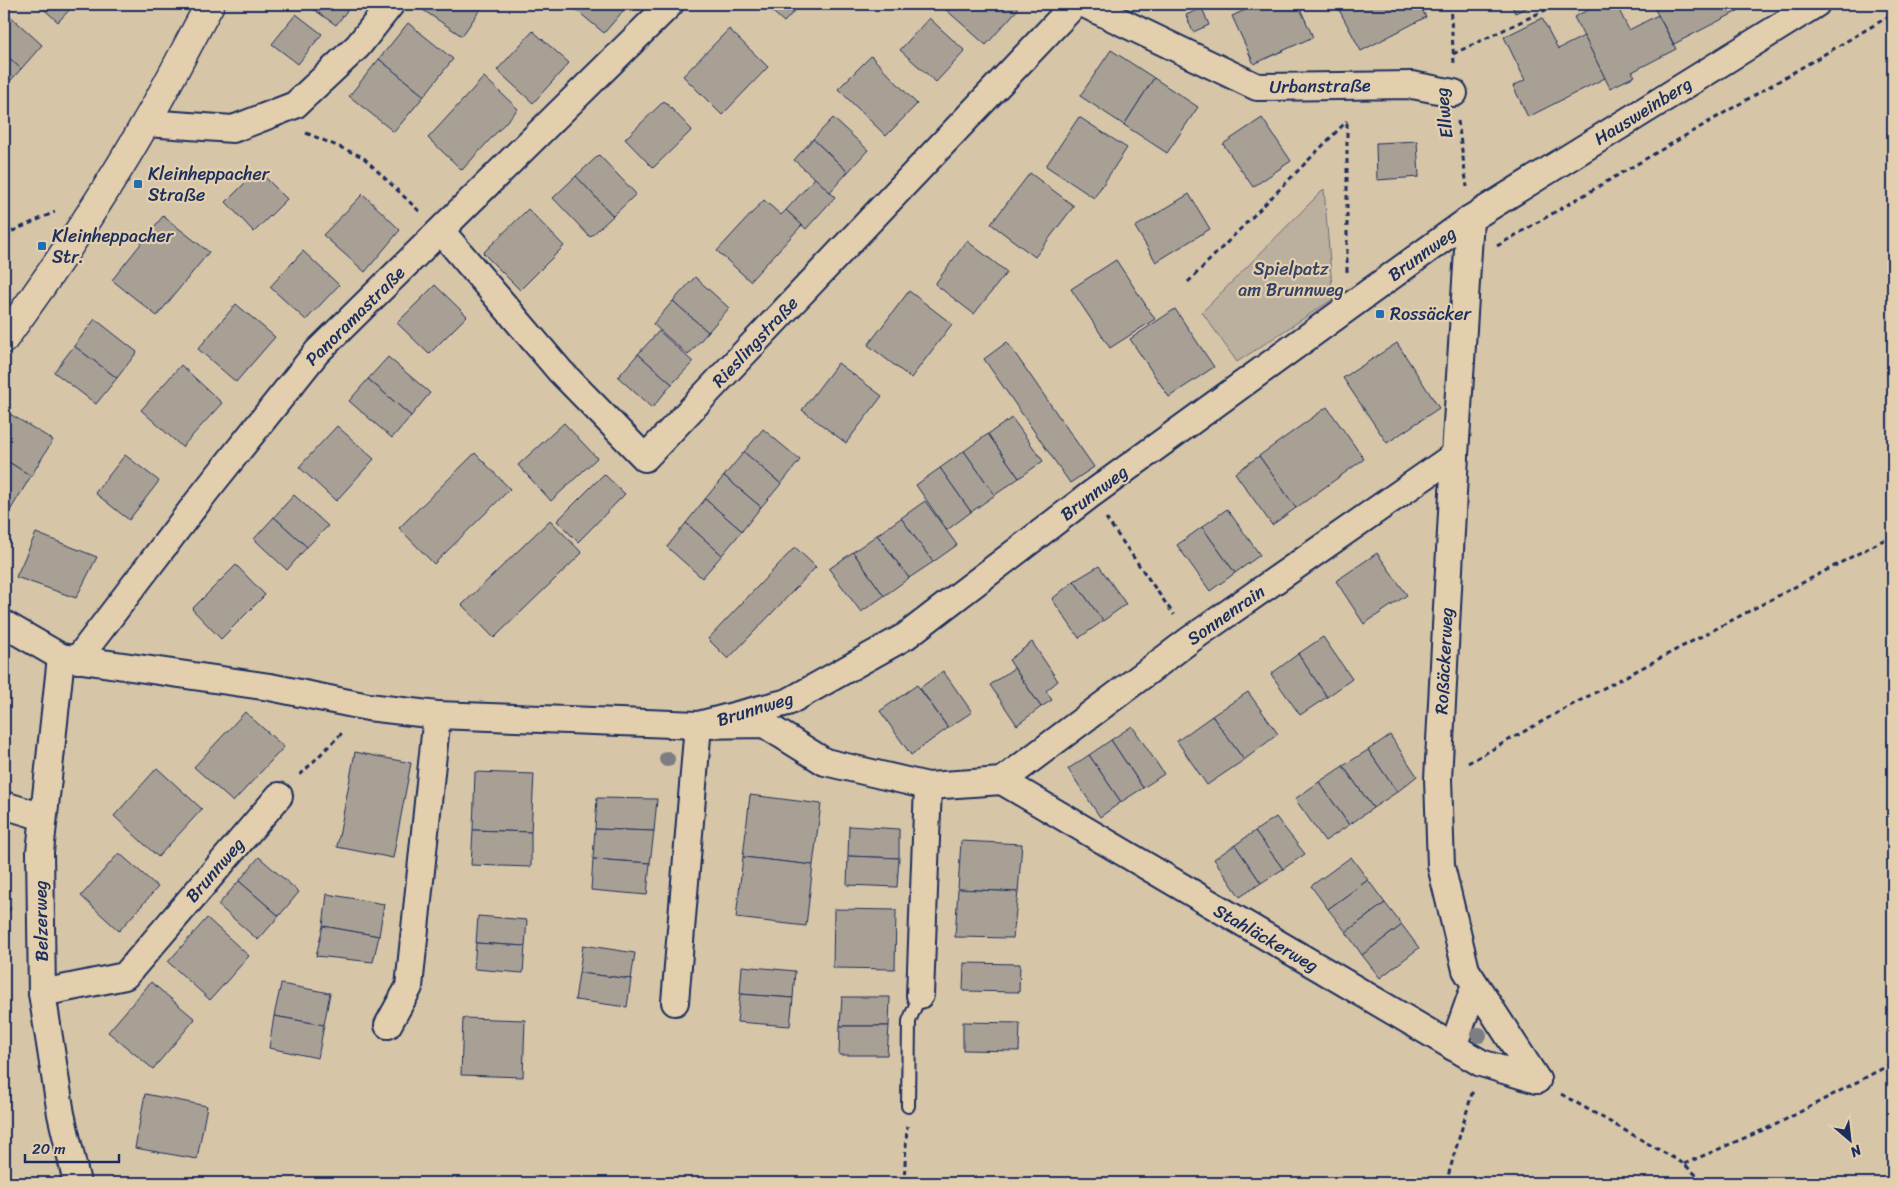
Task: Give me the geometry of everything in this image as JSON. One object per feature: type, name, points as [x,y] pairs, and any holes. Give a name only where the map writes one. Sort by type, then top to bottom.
[{"type":"street","points":[[4,339],[40,288],[146,123],[210,4]]},
{"type":"street","points":[[146,123],[233,129],[295,105],[358,46],[391,4]]},
{"type":"street","name":"Panoramastraße","points":[[69,658],[317,352],[670,4]]},
{"type":"street","name":"Rieslingstraße","points":[[441,231],[560,371],[645,458],[1075,4]]},
{"type":"street","name":"Urbanstraße","points":[[1084,4],[1257,87],[1412,85],[1454,93]]},
{"type":"street","name":"Hausweinberg","points":[[1470,219],[1816,4]]},
{"type":"street","name":"Roßäckerweg","points":[[1470,219],[1455,455],[1438,780],[1441,866],[1466,970],[1537,1080]]},
{"type":"street","name":"Brunnweg","points":[[698,725],[788,702],[906,636],[1090,495],[1470,219]]},
{"type":"street","name":"Sonnenrain","points":[[1002,782],[1191,639],[1455,455]]},
{"type":"street","name":"Brunnweg","points":[[4,624],[69,658],[270,687],[368,707],[437,715],[698,725],[764,724],[825,762],[928,786],[1002,782]]},
{"type":"street","name":"Belzerweg","points":[[69,658],[43,817],[40,852],[42,993],[62,1114],[77,1183]]},
{"type":"street","points":[[388,1025],[409,987],[437,715]]},
{"type":"street","name":"Brunnweg","points":[[675,1002],[698,725]]},
{"type":"street","name":"Stahläckerweg","points":[[1002,782],[1480,1063],[1537,1080]]},
{"type":"street","points":[[920,996],[928,786]]},
{"type":"street","name":"Brunnweg","points":[[42,993],[125,976],[279,796]]},
{"type":"street","points":[[4,805],[43,817]]},
{"type":"street","points":[[1453,1047],[1476,985]]},
{"type":"lane","points":[[908,1106],[909,1021],[920,996]]},
{"type":"path","name":"Ellweg","points":[[1450,4],[1454,93],[1470,219]]},
{"type":"path","points":[[1453,54],[1558,4]]},
{"type":"path","points":[[1468,263],[1893,14]]},
{"type":"path","points":[[1347,85],[1347,307]]},
{"type":"path","points":[[266,116],[363,157],[441,231]]},
{"type":"path","points":[[1188,282],[1347,121]]},
{"type":"path","points":[[1090,495],[1191,639]]},
{"type":"path","points":[[1438,780],[1566,708],[1893,535]]},
{"type":"path","points":[[279,796],[368,707]]},
{"type":"path","points":[[1446,1183],[1480,1063]]},
{"type":"path","points":[[1684,1164],[1777,1124],[1893,1063]]},
{"type":"path","points":[[1537,1080],[1684,1164],[1705,1183]]},
{"type":"path","points":[[904,1183],[908,1106]]},
{"type":"green space","name":"Spielpatz am Brunnweg","points":[[1324,189],[1333,299],[1237,362],[1202,312]]},
{"type":"building","points":[[38,4],[75,4],[58,22]]},
{"type":"building","points":[[306,4],[352,4],[336,25]]},
{"type":"building","points":[[427,4],[484,4],[462,36],[423,10]]},
{"type":"building","points":[[569,4],[629,4],[604,33]]},
{"type":"building","points":[[764,4],[801,4],[784,22]]},
{"type":"building","points":[[949,4],[1012,4],[1018,9],[986,45],[944,8]]},
{"type":"building","points":[[1258,4],[1298,4],[1313,37],[1254,64],[1232,16]]},
{"type":"building","points":[[1336,4],[1419,4],[1426,17],[1361,51]]},
{"type":"building","points":[[1511,4],[1534,4],[1515,13]]},
{"type":"building","points":[[1600,4],[1616,4],[1629,30],[1658,15],[1676,49],[1632,72],[1635,76],[1610,88],[1574,17]]},
{"type":"building","points":[[1652,4],[1735,4],[1738,11],[1674,44]]},
{"type":"building","points":[[1202,8],[1209,25],[1193,32],[1186,15]]},
{"type":"building","points":[[8,14],[42,45],[21,69],[4,53],[4,18]]},
{"type":"building","points":[[296,14],[322,34],[298,64],[272,44]]},
{"type":"building","points":[[929,18],[965,51],[936,82],[900,50]]},
{"type":"building","points":[[1542,18],[1558,49],[1584,36],[1605,78],[1528,117],[1513,86],[1525,80],[1504,37]]},
{"type":"building","points":[[408,23],[453,59],[424,96],[379,59]]},
{"type":"building","points":[[729,29],[768,67],[722,115],[683,76]]},
{"type":"building","points":[[533,31],[569,63],[533,103],[497,70]]},
{"type":"building","points":[[1111,50],[1154,78],[1124,125],[1080,96]]},
{"type":"building","points":[[4,53],[21,69],[4,88]]},
{"type":"building","points":[[871,56],[917,104],[886,136],[838,89]]},
{"type":"building","points":[[379,59],[424,96],[394,132],[349,96]]},
{"type":"building","points":[[484,77],[518,109],[462,170],[428,138]]},
{"type":"building","points":[[1154,78],[1198,107],[1167,153],[1124,125]]},
{"type":"building","points":[[664,101],[692,130],[653,168],[625,139]]},
{"type":"building","points":[[1079,117],[1127,148],[1094,198],[1046,166]]},
{"type":"building","points":[[833,118],[868,150],[848,172],[813,139]]},
{"type":"building","points":[[1262,118],[1291,161],[1253,187],[1223,144]]},
{"type":"building","points":[[813,139],[848,172],[830,192],[794,160]]},
{"type":"building","points":[[1417,141],[1419,177],[1377,180],[1376,143]]},
{"type":"building","points":[[599,155],[636,194],[613,216],[576,176]]},
{"type":"building","points":[[258,170],[287,199],[254,232],[226,202]]},
{"type":"building","points":[[1030,173],[1074,206],[1035,257],[991,224]]},
{"type":"building","points":[[576,176],[613,216],[590,237],[553,198]]},
{"type":"building","points":[[815,178],[835,197],[806,229],[786,210]]},
{"type":"building","points":[[363,194],[400,230],[365,272],[323,235]]},
{"type":"building","points":[[1189,194],[1210,229],[1156,262],[1135,227]]},
{"type":"building","points":[[764,200],[781,215],[786,210],[802,225],[750,281],[717,251]]},
{"type":"building","points":[[528,209],[564,246],[520,290],[483,253]]},
{"type":"building","points":[[163,216],[209,252],[157,316],[112,280]]},
{"type":"building","points":[[967,241],[1007,272],[974,314],[935,284]]},
{"type":"building","points":[[303,251],[339,285],[306,320],[270,287]]},
{"type":"building","points":[[1116,260],[1155,319],[1110,348],[1071,289]]},
{"type":"building","points":[[695,277],[729,308],[708,332],[673,301]]},
{"type":"building","points":[[435,285],[467,316],[429,354],[397,323]]},
{"type":"building","points":[[909,291],[952,324],[911,378],[868,345]]},
{"type":"building","points":[[673,301],[708,332],[688,355],[653,324]]},
{"type":"building","points":[[236,304],[275,337],[236,382],[198,349]]},
{"type":"building","points":[[1175,309],[1214,367],[1169,397],[1130,339]]},
{"type":"building","points":[[95,319],[137,352],[117,378],[74,346]]},
{"type":"building","points":[[659,331],[693,362],[672,384],[638,354]]},
{"type":"building","points":[[1007,342],[1094,467],[1070,483],[984,359]]},
{"type":"building","points":[[1397,343],[1439,408],[1387,443],[1343,378]]},
{"type":"building","points":[[74,346],[117,378],[96,404],[54,372]]},
{"type":"building","points":[[638,354],[672,384],[652,408],[618,377]]},
{"type":"building","points":[[388,357],[430,393],[411,416],[368,379]]},
{"type":"building","points":[[838,363],[882,396],[846,443],[802,410]]},
{"type":"building","points":[[181,365],[222,403],[182,447],[141,410]]},
{"type":"building","points":[[368,379],[411,416],[392,438],[349,401]]},
{"type":"building","points":[[1327,407],[1364,459],[1296,508],[1259,456]]},
{"type":"building","points":[[10,414],[53,440],[31,476],[4,459],[4,423]]},
{"type":"building","points":[[1012,418],[1043,461],[1019,478],[988,434]]},
{"type":"building","points":[[564,423],[597,458],[551,501],[518,465]]},
{"type":"building","points":[[337,426],[374,459],[336,501],[299,467]]},
{"type":"building","points":[[763,429],[800,460],[781,484],[744,452]]},
{"type":"building","points":[[988,434],[1019,478],[995,495],[964,451]]},
{"type":"building","points":[[964,451],[995,495],[971,512],[940,468]]},
{"type":"building","points":[[744,452],[781,484],[761,507],[724,476]]},
{"type":"building","points":[[475,453],[510,489],[434,564],[399,528]]},
{"type":"building","points":[[125,455],[159,481],[129,520],[95,493]]},
{"type":"building","points":[[1259,456],[1296,508],[1272,525],[1235,473]]},
{"type":"building","points":[[4,459],[31,476],[11,509],[4,505]]},
{"type":"building","points":[[940,468],[971,512],[947,530],[916,485]]},
{"type":"building","points":[[604,474],[625,494],[578,542],[557,521]]},
{"type":"building","points":[[724,476],[761,507],[742,531],[705,499]]},
{"type":"building","points":[[294,495],[328,526],[307,547],[274,517]]},
{"type":"building","points":[[705,499],[742,531],[722,555],[686,523]]},
{"type":"building","points":[[925,501],[957,545],[933,562],[901,518]]},
{"type":"building","points":[[4,505],[11,509],[4,520]]},
{"type":"building","points":[[1227,509],[1260,555],[1235,573],[1202,527]]},
{"type":"building","points":[[274,517],[307,547],[287,570],[254,539]]},
{"type":"building","points":[[901,518],[933,562],[909,578],[877,535]]},
{"type":"building","points":[[550,520],[582,553],[494,638],[462,605]]},
{"type":"building","points":[[686,523],[722,555],[702,578],[667,547]]},
{"type":"building","points":[[1202,527],[1235,573],[1210,591],[1177,545]]},
{"type":"building","points":[[36,533],[97,557],[76,598],[16,577]]},
{"type":"building","points":[[877,535],[909,578],[884,596],[853,552]]},
{"type":"building","points":[[795,547],[816,567],[728,659],[708,639]]},
{"type":"building","points":[[853,552],[884,596],[861,612],[829,569]]},
{"type":"building","points":[[1377,553],[1407,595],[1364,624],[1336,581]]},
{"type":"building","points":[[236,565],[265,595],[221,639],[192,609]]},
{"type":"building","points":[[1099,566],[1126,604],[1103,621],[1074,581]]},
{"type":"building","points":[[1074,581],[1103,621],[1079,638],[1052,599]]},
{"type":"building","points":[[1323,637],[1352,679],[1327,697],[1298,654]]},
{"type":"building","points":[[1032,642],[1058,681],[1046,691],[1052,700],[1041,707],[1009,660]]},
{"type":"building","points":[[1298,654],[1327,697],[1300,715],[1271,674]]},
{"type":"building","points":[[1014,668],[1041,707],[1017,725],[990,685]]},
{"type":"building","points":[[943,671],[972,712],[948,728],[920,688]]},
{"type":"building","points":[[917,685],[948,728],[911,755],[880,711]]},
{"type":"building","points":[[1248,692],[1278,734],[1244,760],[1212,716]]},
{"type":"building","points":[[245,712],[284,747],[233,802],[194,767]]},
{"type":"building","points":[[1212,716],[1244,760],[1207,785],[1177,741]]},
{"type":"building","points":[[1132,726],[1164,774],[1143,788],[1111,740]]},
{"type":"building","points":[[1390,735],[1417,776],[1397,792],[1368,750]]},
{"type":"building","points":[[1111,740],[1143,788],[1121,802],[1089,755]]},
{"type":"building","points":[[1368,750],[1397,792],[1373,808],[1343,766]]},
{"type":"building","points":[[355,752],[411,763],[393,858],[337,847]]},
{"type":"building","points":[[1089,755],[1121,802],[1100,817],[1068,769]]},
{"type":"building","points":[[1343,766],[1373,808],[1349,825],[1319,782]]},
{"type":"building","points":[[157,768],[202,809],[158,857],[114,816]]},
{"type":"building","points":[[475,772],[534,774],[531,832],[473,830]]},
{"type":"building","points":[[1319,782],[1349,825],[1325,841],[1295,799]]},
{"type":"building","points":[[750,795],[821,804],[813,865],[743,857]]},
{"type":"building","points":[[597,798],[657,799],[654,831],[595,829]]},
{"type":"building","points":[[1276,817],[1305,854],[1283,869],[1255,831]]},
{"type":"building","points":[[849,826],[899,829],[899,858],[848,856]]},
{"type":"building","points":[[595,829],[654,831],[650,863],[593,859]]},
{"type":"building","points":[[473,830],[531,832],[531,867],[471,865]]},
{"type":"building","points":[[1255,831],[1283,869],[1261,883],[1235,845]]},
{"type":"building","points":[[961,841],[1022,844],[1018,892],[958,889]]},
{"type":"building","points":[[1235,845],[1261,883],[1240,897],[1214,859]]},
{"type":"building","points":[[119,853],[158,887],[119,931],[81,896]]},
{"type":"building","points":[[848,856],[899,858],[897,887],[847,885]]},
{"type":"building","points":[[259,857],[299,892],[279,916],[239,881]]},
{"type":"building","points":[[743,857],[813,865],[806,926],[736,918]]},
{"type":"building","points":[[1351,857],[1368,880],[1328,909],[1311,886]]},
{"type":"building","points":[[593,859],[650,863],[647,895],[591,890]]},
{"type":"building","points":[[1368,880],[1385,903],[1346,932],[1328,909]]},
{"type":"building","points":[[239,881],[279,916],[258,940],[218,905]]},
{"type":"building","points":[[958,889],[1018,892],[1013,938],[955,937]]},
{"type":"building","points":[[327,894],[384,904],[379,936],[323,926]]},
{"type":"building","points":[[1385,903],[1402,925],[1362,955],[1346,932]]},
{"type":"building","points":[[4,904],[11,908],[4,921]]},
{"type":"building","points":[[834,909],[896,910],[895,969],[833,968]]},
{"type":"building","points":[[478,916],[527,920],[525,946],[476,943]]},
{"type":"building","points":[[207,918],[249,956],[210,1000],[168,962]]},
{"type":"building","points":[[1402,925],[1419,948],[1380,978],[1362,955]]},
{"type":"building","points":[[323,926],[379,936],[373,962],[316,956]]},
{"type":"building","points":[[476,943],[525,946],[523,973],[474,969]]},
{"type":"building","points":[[583,945],[635,953],[631,979],[579,973]]},
{"type":"building","points":[[964,963],[1020,964],[1019,992],[963,991]]},
{"type":"building","points":[[742,966],[795,971],[793,998],[740,994]]},
{"type":"building","points":[[579,973],[631,979],[627,1007],[575,1000]]},
{"type":"building","points":[[151,982],[195,1019],[153,1069],[108,1032]]},
{"type":"building","points":[[281,984],[330,993],[324,1025],[274,1016]]},
{"type":"building","points":[[740,994],[793,998],[790,1026],[737,1022]]},
{"type":"building","points":[[842,997],[890,997],[889,1026],[840,1026]]},
{"type":"building","points":[[274,1016],[324,1025],[318,1058],[269,1048]]},
{"type":"building","points":[[463,1018],[525,1020],[523,1077],[461,1075]]},
{"type":"building","points":[[963,1022],[1020,1023],[1019,1051],[963,1050]]},
{"type":"building","points":[[840,1026],[889,1026],[887,1055],[839,1055]]},
{"type":"building","points":[[145,1094],[207,1106],[197,1159],[135,1148]]},
{"type":"place","name":"Kleinheppacher Straße","points":[[138,184]]},
{"type":"place","name":"Kleinheppacher Str.","points":[[42,246]]},
{"type":"place","name":"Rossäcker","points":[[1380,314]]}]
